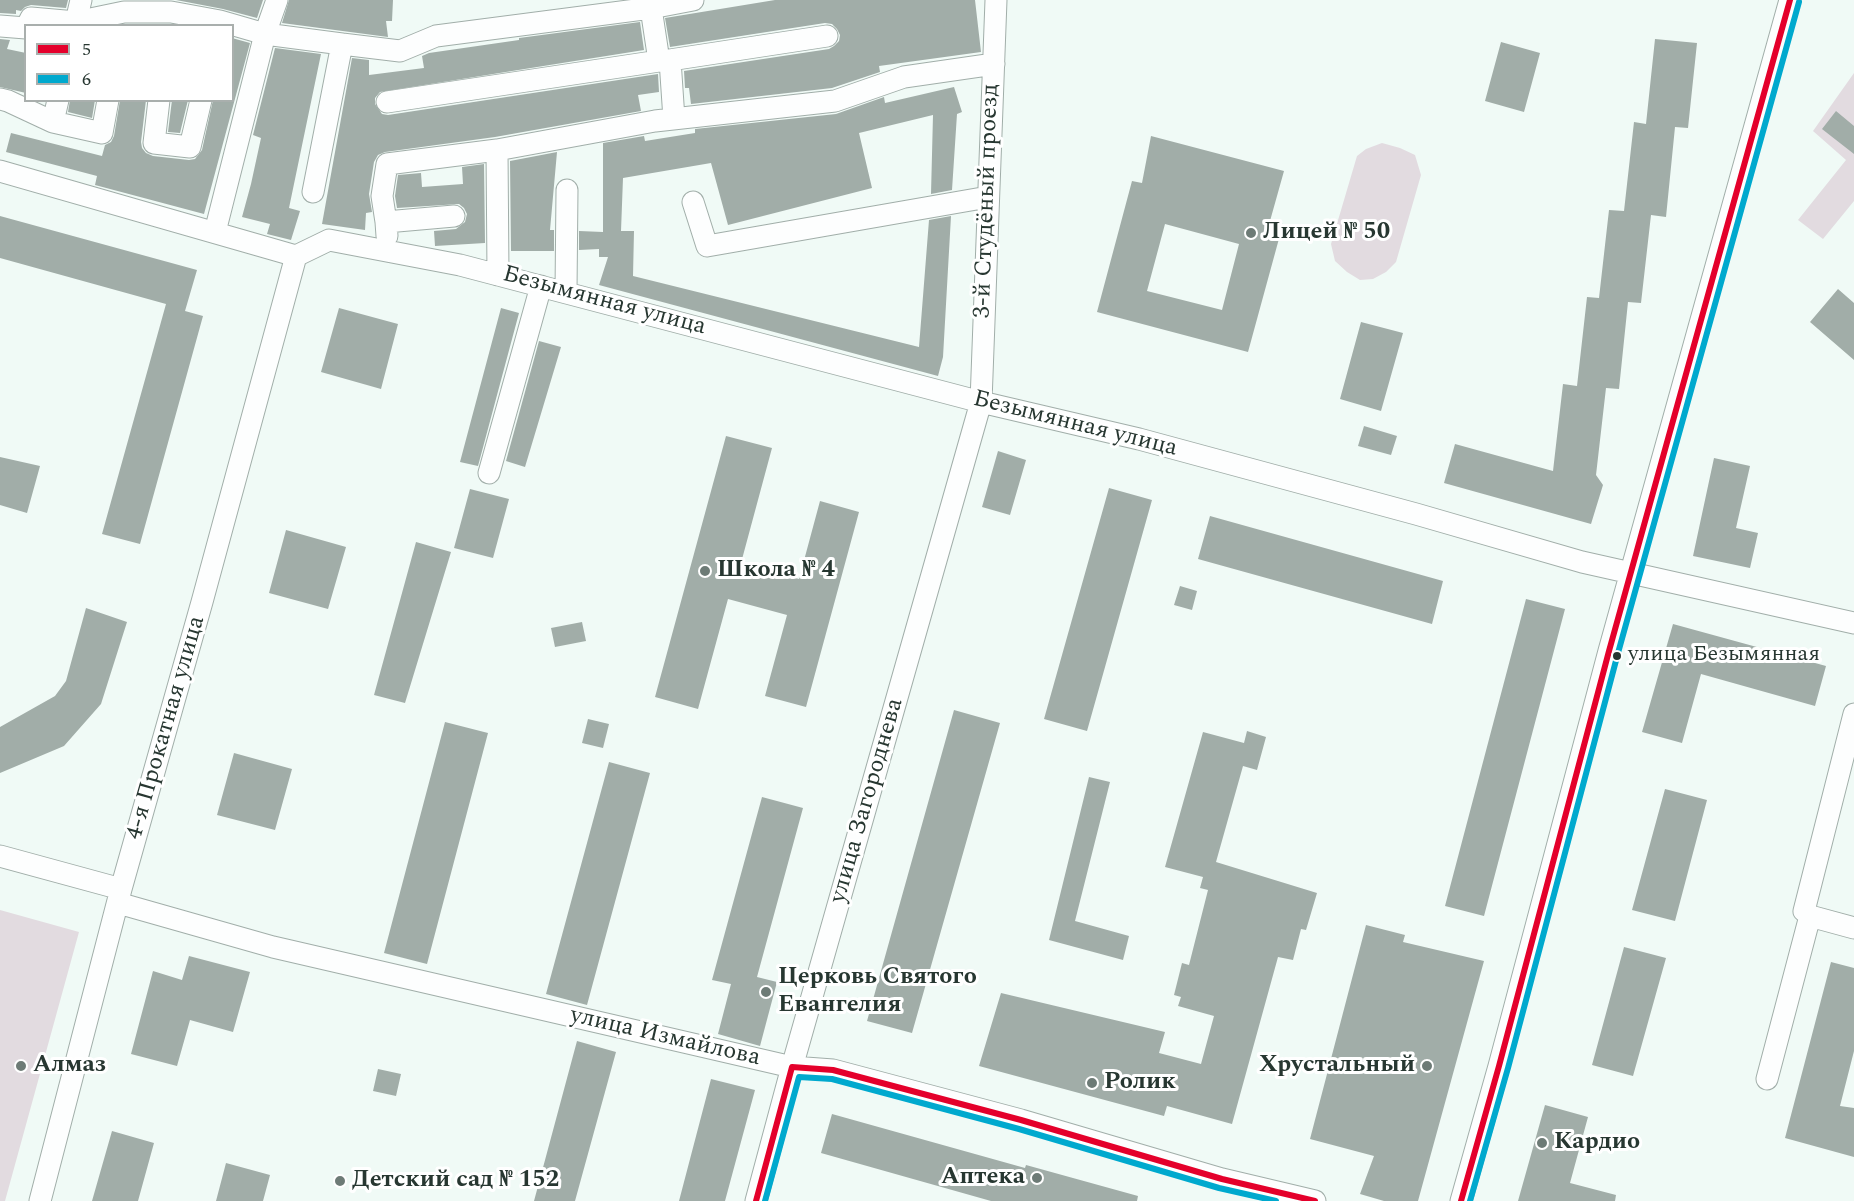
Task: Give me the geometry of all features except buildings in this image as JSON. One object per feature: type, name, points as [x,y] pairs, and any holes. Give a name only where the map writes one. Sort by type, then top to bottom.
[{"type":"street","points":[[76,24],[81,0]]},
{"type":"street","points":[[214,232],[265,34],[277,0]]},
{"type":"street","points":[[234,26],[265,34],[400,51],[436,36],[650,4],[693,0]]},
{"type":"street","name":"3-й Студёный проезд","points":[[981,402],[996,0]]},
{"type":"street","points":[[1461,1201],[1631,572],[1790,0]]},
{"type":"street","points":[[650,4],[664,60],[674,119]]},
{"type":"street","points":[[28,24],[31,18],[76,24],[122,19],[171,19],[220,23]]},
{"type":"street","points":[[0,26],[24,27]]},
{"type":"street","points":[[387,102],[827,36]]},
{"type":"street","points":[[313,192],[342,44]]},
{"type":"street","points":[[388,251],[382,196],[387,164],[496,150],[674,119],[835,101],[904,77],[994,64]]},
{"type":"street","points":[[0,99],[53,123],[102,133],[108,102]]},
{"type":"street","points":[[53,123],[58,102]]},
{"type":"street","points":[[159,102],[154,143],[190,147],[201,102]]},
{"type":"street","points":[[496,150],[498,274]]},
{"type":"street","points":[[0,171],[296,255]]},
{"type":"street","points":[[566,292],[567,190]]},
{"type":"street","points":[[693,202],[707,246],[988,197]]},
{"type":"street","points":[[386,222],[454,216]]},
{"type":"street","name":"Безымянная улица","points":[[296,255],[329,240],[460,264],[981,402],[1139,439],[1416,514],[1582,562],[1854,623]]},
{"type":"street","name":"4-я Прокатная улица","points":[[40,1201],[120,896],[296,255]]},
{"type":"street","points":[[489,474],[541,286]]},
{"type":"street","name":"улица Загороднева","points":[[756,1201],[981,402]]},
{"type":"street","points":[[1853,724],[1804,911],[1810,916],[1854,928]]},
{"type":"street","name":"улица Измайлова","points":[[0,856],[284,949],[792,1067],[832,1070],[1021,1120],[1222,1179],[1315,1201]]},
{"type":"street","points":[[1767,1079],[1810,916]]},
{"type":"shaded area","points":[[1854,73],[1854,201],[1823,239],[1798,220],[1846,160],[1813,131]]},
{"type":"shaded area","points":[[1382,143],[1415,155],[1421,175],[1396,262],[1386,272],[1373,279],[1360,280],[1335,261],[1331,244],[1357,156],[1366,149]]},
{"type":"shaded area","name":"Алмаз","points":[[0,910],[79,932],[5,1201],[0,1201]]},
{"type":"transit line","name":"5","points":[[1461,1201],[1609,651],[1790,0]]},
{"type":"transit line","name":"6","points":[[1470,1201],[1508,1068],[1618,653],[1799,2]]},
{"type":"transit line","name":"5","points":[[756,1201],[792,1067],[833,1070],[1021,1120],[1222,1179],[1315,1201]]},
{"type":"transit line","name":"6","points":[[765,1201],[799,1077],[832,1079],[1019,1129],[1219,1188],[1276,1201]]},
{"type":"place","name":"Лицей № 50","points":[[1251,233]]},
{"type":"place","name":"Школа № 4","points":[[705,571]]},
{"type":"place","name":"улица Безымянная","points":[[1617,656]]},
{"type":"place","name":"Церковь Святого Евангелия","points":[[766,992]]},
{"type":"place","name":"Алмаз","points":[[21,1066]]},
{"type":"place","name":"Хрустальный","points":[[1427,1066]]},
{"type":"place","name":"Ролик","points":[[1092,1083]]},
{"type":"place","name":"Кардио","points":[[1542,1143]]},
{"type":"place","name":"Аптека","points":[[1037,1178]]},
{"type":"place","name":"Детский сад № 152","points":[[340,1181]]}]
